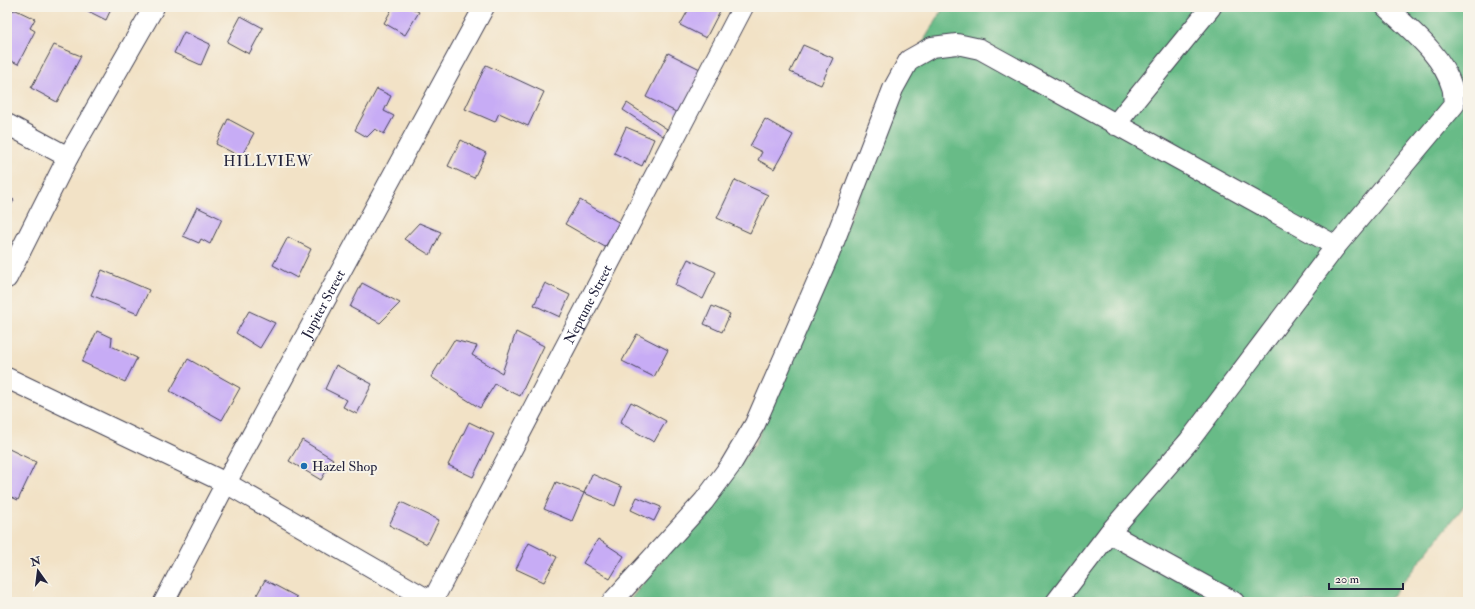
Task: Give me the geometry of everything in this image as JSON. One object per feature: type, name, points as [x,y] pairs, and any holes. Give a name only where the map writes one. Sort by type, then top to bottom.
[{"type":"street","points":[[7,278],[68,157],[154,7]]},
{"type":"street","name":"Jupiter Street","points":[[164,602],[226,483],[484,7]]},
{"type":"street","name":"Neptune Street","points":[[432,602],[743,7]]},
{"type":"street","points":[[1116,125],[1211,7]]},
{"type":"street","points":[[1056,602],[1109,532],[1189,441],[1336,246],[1454,105],[1452,88],[1446,71],[1428,47],[1386,7]]},
{"type":"street","points":[[612,602],[704,501],[730,466],[755,424],[830,252],[894,88],[909,60],[932,47],[957,44],[980,49],[1336,246]]},
{"type":"street","points":[[7,124],[68,157]]},
{"type":"street","points":[[7,378],[226,483],[432,602]]},
{"type":"street","points":[[1109,532],[1234,602]]},
{"type":"green space","points":[[944,7],[1468,7],[1468,501],[1387,602],[628,602],[756,443],[920,47]]},
{"type":"building","points":[[80,7],[112,7],[106,20]]},
{"type":"building","points":[[393,7],[410,7],[419,12],[405,35],[384,23]]},
{"type":"building","points":[[690,7],[722,7],[706,38],[680,25]]},
{"type":"building","points":[[16,10],[35,19],[30,28],[35,31],[18,64],[7,59],[7,11]]},
{"type":"building","points":[[241,16],[263,28],[249,54],[227,42]]},
{"type":"building","points":[[184,32],[210,44],[201,65],[174,53]]},
{"type":"building","points":[[54,45],[81,56],[57,102],[31,88]]},
{"type":"building","points":[[803,45],[833,58],[821,85],[790,72]]},
{"type":"building","points":[[668,53],[704,71],[682,115],[646,97]]},
{"type":"building","points":[[486,65],[544,92],[528,126],[499,113],[495,122],[465,109]]},
{"type":"building","points":[[377,89],[391,96],[384,111],[394,116],[384,134],[375,129],[367,137],[355,130]]},
{"type":"building","points":[[627,103],[667,129],[663,136],[623,110]]},
{"type":"building","points":[[228,119],[254,133],[241,157],[216,144]]},
{"type":"building","points":[[765,119],[793,135],[774,169],[758,160],[762,152],[750,146]]},
{"type":"building","points":[[626,127],[654,139],[642,166],[614,153]]},
{"type":"building","points":[[461,140],[486,153],[474,178],[448,166]]},
{"type":"building","points":[[735,180],[768,195],[750,233],[717,218]]},
{"type":"building","points":[[7,196],[14,200],[7,212]]},
{"type":"building","points":[[580,200],[620,223],[605,247],[565,224]]},
{"type":"building","points":[[197,207],[222,219],[210,244],[201,239],[199,243],[183,236]]},
{"type":"building","points":[[419,223],[441,232],[430,255],[404,239]]},
{"type":"building","points":[[288,237],[311,249],[297,278],[273,265]]},
{"type":"building","points":[[688,259],[716,272],[703,299],[675,285]]},
{"type":"building","points":[[102,270],[149,290],[138,314],[91,295]]},
{"type":"building","points":[[362,283],[400,303],[380,323],[350,307]]},
{"type":"building","points":[[545,283],[570,295],[560,317],[534,305]]},
{"type":"building","points":[[712,306],[730,314],[722,332],[704,324]]},
{"type":"building","points":[[249,311],[275,323],[260,348],[236,333]]},
{"type":"building","points":[[97,331],[112,338],[111,346],[137,358],[125,382],[82,362]]},
{"type":"building","points":[[516,332],[544,346],[520,396],[495,384],[480,408],[431,377],[454,340],[477,346],[472,355],[502,373]]},
{"type":"building","points":[[637,334],[668,350],[654,377],[622,361]]},
{"type":"building","points":[[188,359],[240,388],[222,420],[170,391]]},
{"type":"building","points":[[336,365],[372,384],[357,414],[343,407],[347,400],[325,389]]},
{"type":"building","points":[[631,402],[666,421],[654,442],[620,423]]},
{"type":"building","points":[[469,422],[494,434],[473,477],[448,465]]},
{"type":"building","points":[[302,440],[333,459],[321,480],[289,461]]},
{"type":"building","points":[[7,448],[36,462],[18,500],[7,495]]},
{"type":"building","points":[[592,474],[622,487],[615,506],[584,493]]},
{"type":"building","points":[[556,482],[584,493],[572,521],[544,509]]},
{"type":"building","points":[[637,497],[661,507],[654,521],[631,510]]},
{"type":"building","points":[[401,502],[439,520],[427,544],[389,525]]},
{"type":"building","points":[[598,539],[624,556],[610,579],[583,563]]},
{"type":"building","points":[[529,543],[557,557],[544,582],[516,569]]},
{"type":"building","points":[[265,580],[297,597],[295,602],[253,602]]},
{"type":"place","name":"Hazel Shop","points":[[304,466]]},
{"type":"district","name":"HILLVIEW","points":[[268,161]]}]
